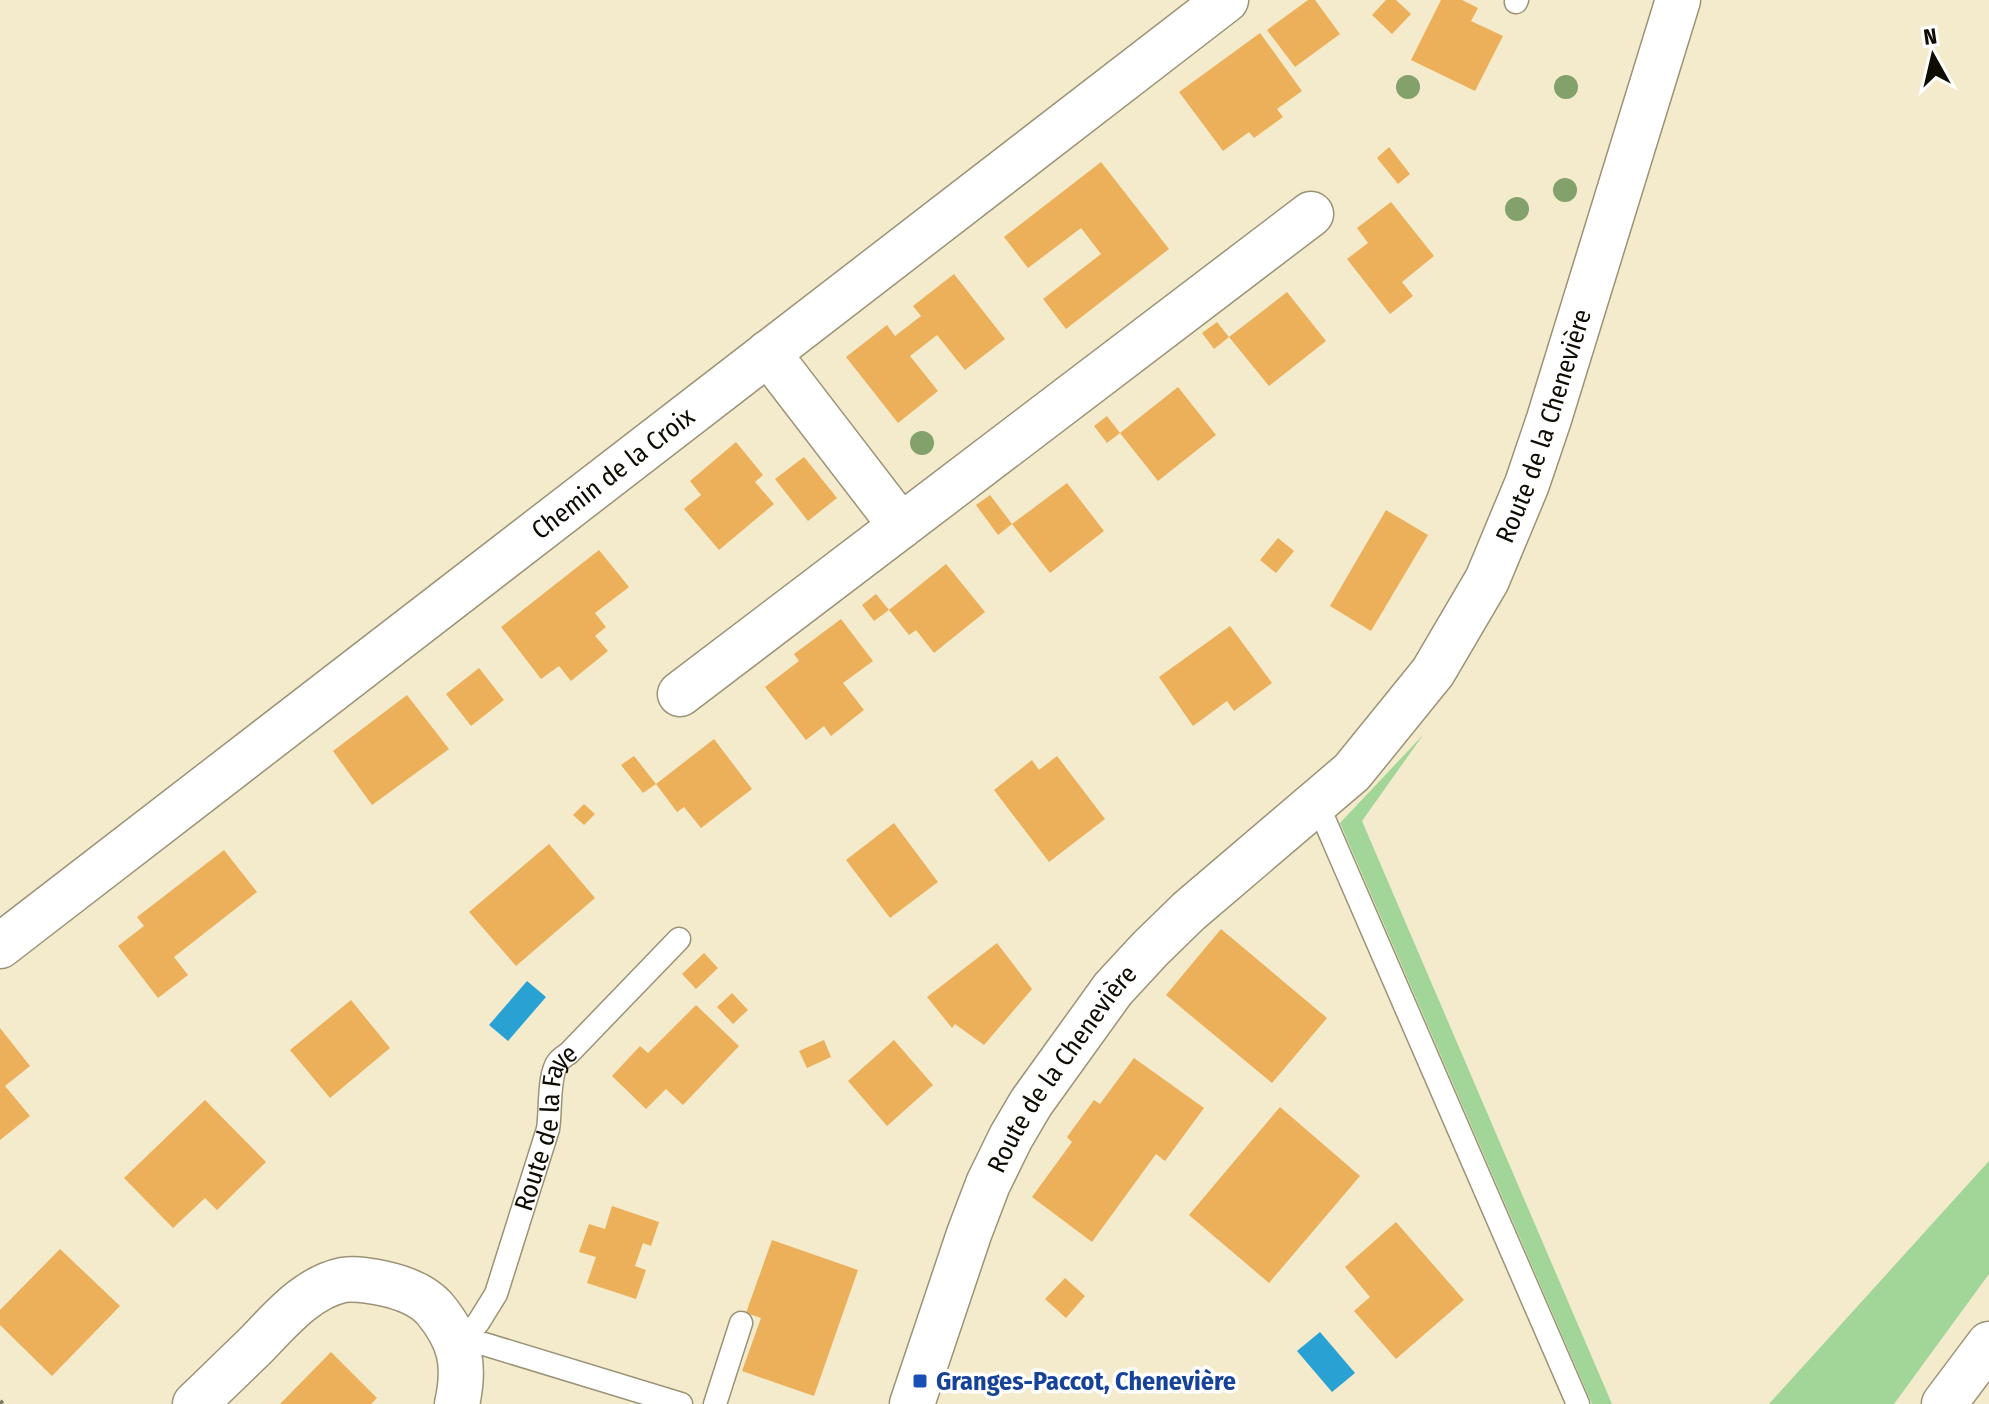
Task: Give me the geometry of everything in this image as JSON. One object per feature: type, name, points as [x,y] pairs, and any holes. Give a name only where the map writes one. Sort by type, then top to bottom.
[{"type":"main road","name":"Chemin de la Croix","points":[[0,946],[1226,0]]},
{"type":"main road","name":"Route de la Chenevière","points":[[912,1404],[988,1184],[1031,1103],[1113,989],[1150,949],[1189,911],[1352,772],[1433,672],[1487,580],[1527,484],[1549,419],[1678,0]]},
{"type":"main road","points":[[680,694],[1311,214]]},
{"type":"main road","points":[[768,353],[901,526]]},
{"type":"main road","points":[[195,1404],[295,1306],[322,1288],[345,1280],[369,1280],[398,1287],[427,1301],[448,1324],[458,1344],[461,1365],[457,1404]]},
{"type":"main road","points":[[1944,1404],[1989,1344]]},
{"type":"lane","points":[[1317,803],[1578,1404]]},
{"type":"lane","name":"Route de la Faye","points":[[458,1344],[478,1323],[496,1294],[548,1129],[557,1063],[679,939]]},
{"type":"lane","points":[[715,1404],[741,1323]]},
{"type":"lane","points":[[458,1344],[484,1344],[681,1404]]},
{"type":"green space","points":[[1423,735],[1362,821],[1612,1404],[1592,1404],[1340,823]]},
{"type":"green space","points":[[1989,1161],[1989,1274],[1894,1404],[1769,1404]]},
{"type":"water","points":[[527,981],[546,997],[508,1041],[489,1025]]},
{"type":"water","points":[[1320,1332],[1355,1373],[1332,1392],[1297,1351]]},
{"type":"building","points":[[1308,0],[1315,0],[1340,34],[1295,67],[1267,30]]},
{"type":"building","points":[[1386,0],[1396,0],[1411,14],[1392,34],[1372,15]]},
{"type":"building","points":[[1441,0],[1462,0],[1478,8],[1471,21],[1503,36],[1475,91],[1411,60]]},
{"type":"building","points":[[1260,33],[1302,91],[1277,109],[1283,117],[1254,138],[1249,132],[1223,151],[1179,92]]},
{"type":"building","points":[[1389,147],[1410,174],[1398,184],[1377,158]]},
{"type":"building","points":[[1101,162],[1169,249],[1066,329],[1043,299],[1101,254],[1081,228],[1028,268],[1004,237]]},
{"type":"building","points":[[1391,202],[1434,256],[1402,282],[1413,296],[1390,314],[1347,259],[1368,243],[1357,228]]},
{"type":"building","points":[[954,274],[1005,339],[965,370],[937,335],[910,356],[938,391],[898,423],[846,357],[887,325],[895,336],[921,316],[913,306]]},
{"type":"building","points":[[1287,292],[1326,341],[1269,386],[1229,337]]},
{"type":"building","points":[[1217,322],[1229,337],[1214,349],[1202,333]]},
{"type":"building","points":[[1178,387],[1216,435],[1158,481],[1120,433]]},
{"type":"building","points":[[1107,416],[1120,433],[1107,443],[1094,426]]},
{"type":"building","points":[[736,442],[763,475],[755,482],[774,504],[719,550],[684,509],[701,495],[690,481]]},
{"type":"building","points":[[804,457],[837,498],[808,521],[775,479]]},
{"type":"building","points":[[1067,483],[1104,531],[1050,573],[1012,524]]},
{"type":"building","points":[[990,495],[1012,524],[998,535],[976,505]]},
{"type":"building","points":[[1386,510],[1428,535],[1371,631],[1330,606]]},
{"type":"building","points":[[1278,538],[1294,551],[1276,573],[1260,560]]},
{"type":"building","points":[[599,550],[629,587],[595,613],[606,627],[595,636],[608,651],[571,681],[559,666],[541,679],[501,627]]},
{"type":"building","points":[[946,564],[985,612],[934,653],[916,630],[909,635],[889,610]]},
{"type":"building","points":[[876,594],[889,610],[874,621],[862,605]]},
{"type":"building","points":[[841,619],[873,661],[843,683],[864,710],[831,736],[824,726],[806,740],[765,687],[799,661],[794,654]]},
{"type":"building","points":[[1230,626],[1272,683],[1234,711],[1227,701],[1193,726],[1159,677]]},
{"type":"building","points":[[479,668],[504,700],[471,726],[446,694]]},
{"type":"building","points":[[407,695],[449,749],[372,805],[333,751]]},
{"type":"building","points":[[714,739],[752,789],[701,828],[684,807],[677,812],[656,784]]},
{"type":"building","points":[[634,756],[656,784],[643,793],[621,765]]},
{"type":"building","points":[[1057,756],[1105,819],[1049,862],[994,790],[1032,760],[1039,770]]},
{"type":"building","points":[[584,804],[595,814],[584,825],[573,815]]},
{"type":"building","points":[[894,823],[938,882],[890,918],[846,860]]},
{"type":"building","points":[[549,844],[595,898],[516,966],[469,912]]},
{"type":"building","points":[[224,850],[257,892],[174,957],[188,975],[158,998],[118,946],[144,926],[137,917]]},
{"type":"building","points":[[1221,929],[1327,1018],[1272,1083],[1166,995]]},
{"type":"building","points":[[997,943],[1032,989],[984,1045],[955,1024],[952,1028],[927,997]]},
{"type":"building","points":[[704,953],[718,968],[696,989],[682,974]]},
{"type":"building","points":[[732,993],[748,1010],[733,1024],[717,1007]]},
{"type":"building","points":[[351,1000],[390,1048],[330,1098],[290,1050]]},
{"type":"building","points":[[696,1005],[739,1046],[683,1105],[666,1089],[646,1109],[612,1076],[640,1046],[648,1053]]},
{"type":"building","points":[[0,1028],[30,1066],[5,1086],[30,1116],[0,1140]]},
{"type":"building","points":[[824,1040],[831,1057],[807,1068],[799,1051]]},
{"type":"building","points":[[894,1040],[933,1085],[887,1126],[848,1081]]},
{"type":"building","points":[[1134,1058],[1204,1108],[1165,1161],[1156,1154],[1092,1242],[1032,1197],[1072,1142],[1067,1137],[1094,1100],[1100,1104]]},
{"type":"building","points":[[205,1100],[266,1162],[217,1210],[205,1198],[173,1228],[124,1178]]},
{"type":"building","points":[[1280,1107],[1360,1176],[1269,1283],[1189,1215]]},
{"type":"building","points":[[612,1206],[659,1222],[651,1246],[643,1243],[635,1266],[646,1270],[636,1299],[587,1283],[596,1257],[579,1252],[589,1224],[605,1229]]},
{"type":"building","points":[[1396,1222],[1464,1300],[1396,1359],[1354,1311],[1370,1297],[1345,1267]]},
{"type":"building","points":[[772,1240],[858,1270],[814,1396],[742,1371],[761,1318],[746,1313]]},
{"type":"building","points":[[60,1249],[120,1306],[52,1376],[0,1325],[0,1310]]},
{"type":"building","points":[[1065,1278],[1085,1296],[1066,1318],[1045,1299]]},
{"type":"building","points":[[331,1352],[377,1398],[371,1404],[280,1404]]},
{"type":"place","name":"Granges-Paccot, Chenevière","points":[[920,1381]]}]
